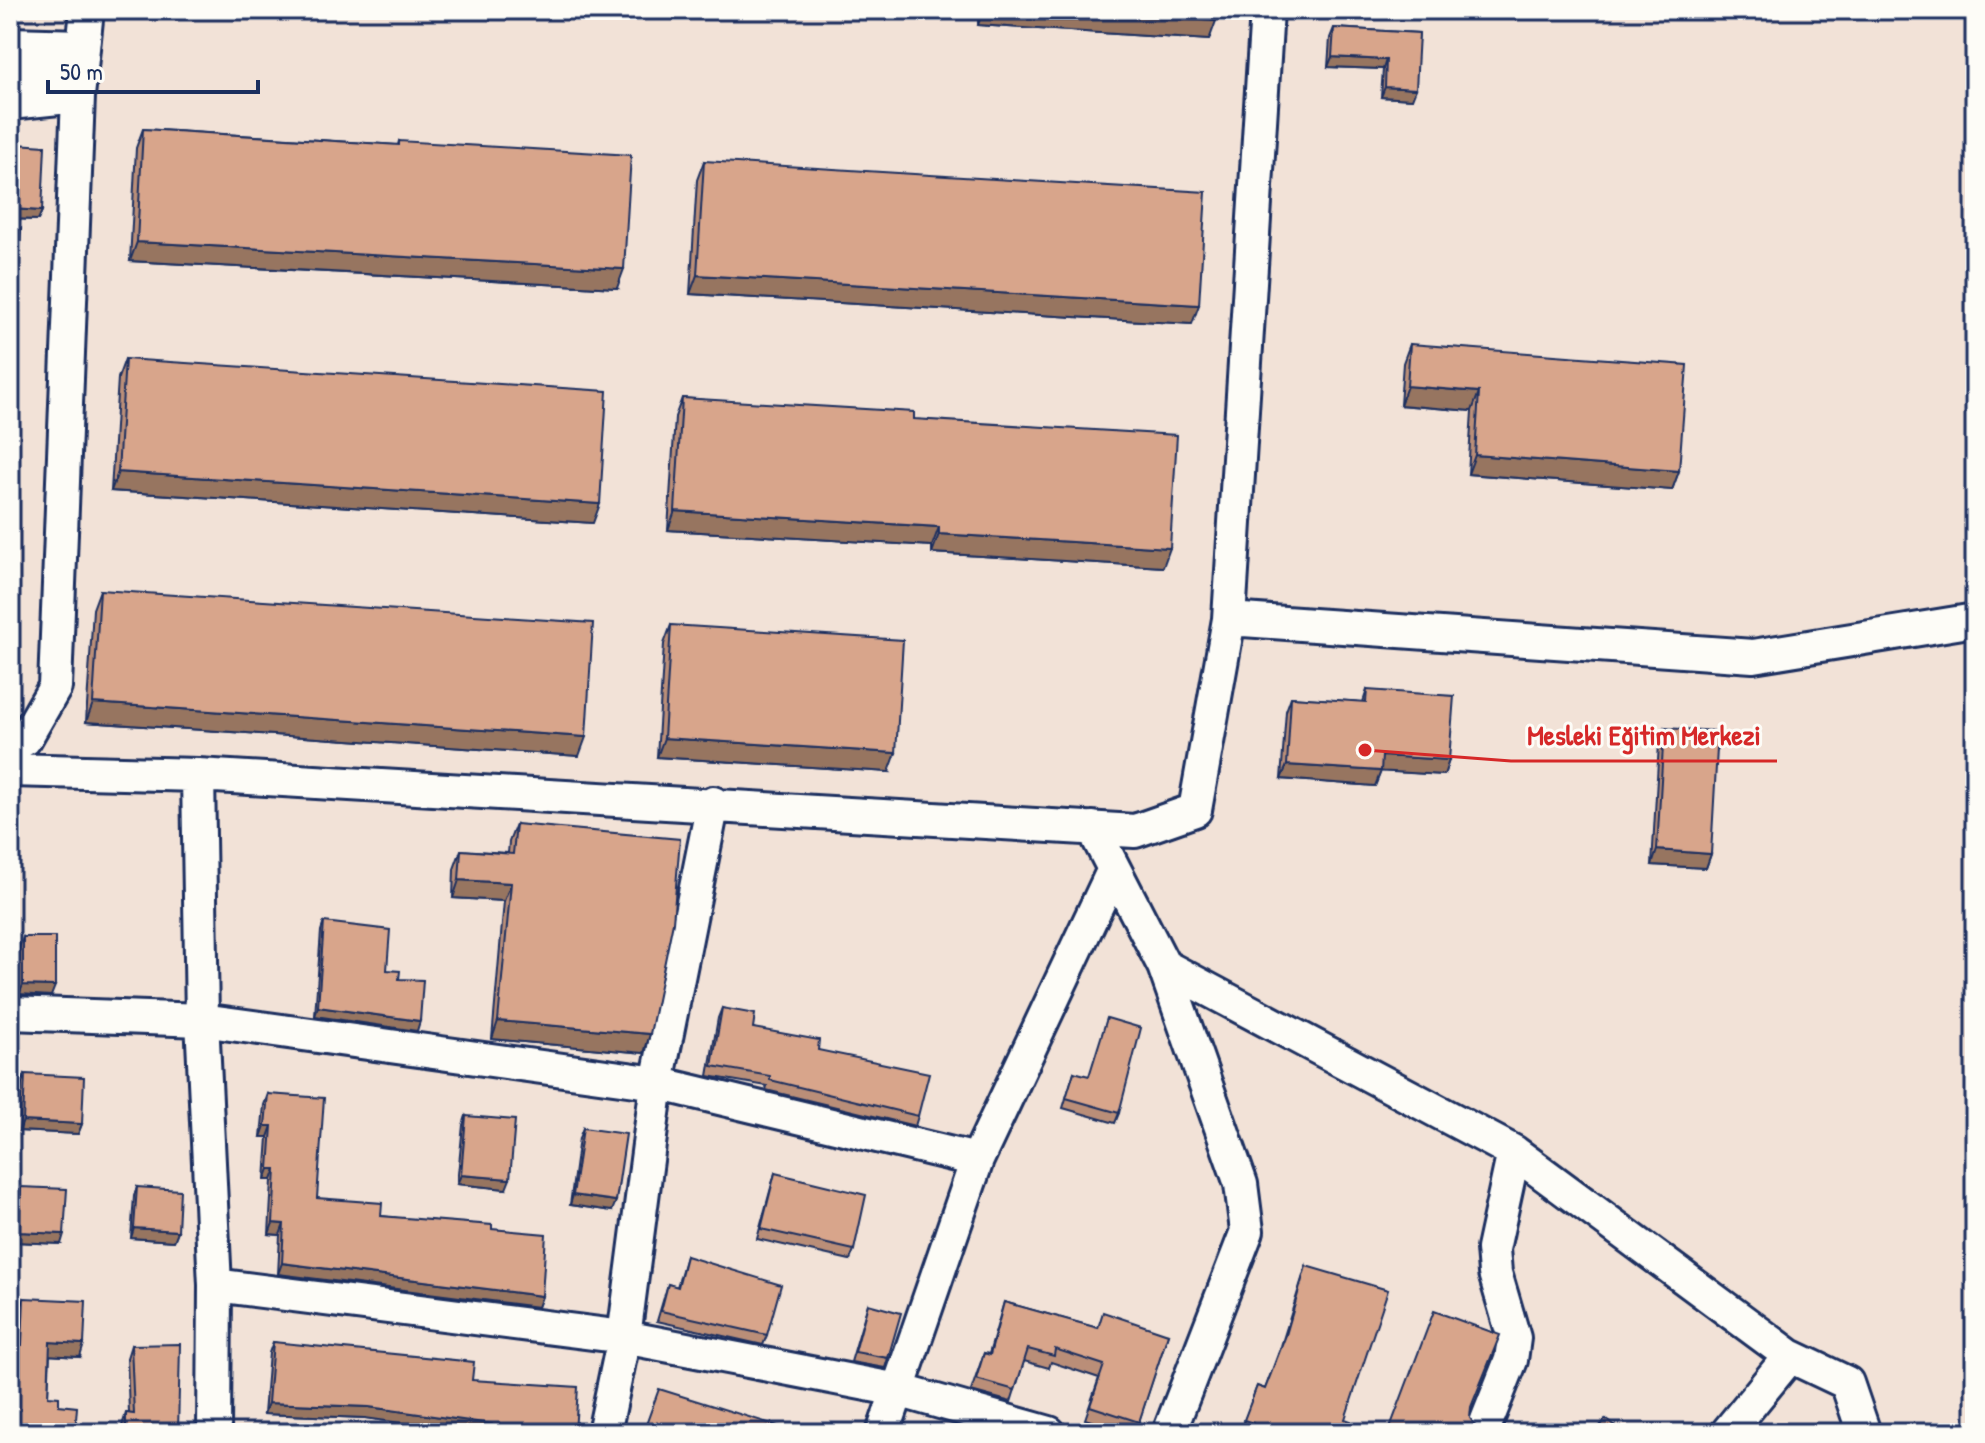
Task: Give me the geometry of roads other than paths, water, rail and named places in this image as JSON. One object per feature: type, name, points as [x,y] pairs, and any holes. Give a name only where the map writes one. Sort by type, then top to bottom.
[{"type":"street","points":[[10,747],[25,739],[55,687],[80,10]]},
{"type":"street","points":[[10,770],[198,775],[713,803],[1135,831],[1195,810],[1229,619],[1267,10]]},
{"type":"street","points":[[10,44],[80,72]]},
{"type":"street","points":[[10,72],[80,72]]},
{"type":"street","points":[[10,103],[80,72]]},
{"type":"street","points":[[1229,619],[1753,656],[1975,620]]},
{"type":"street","points":[[198,775],[202,1020],[215,1285],[214,1433]]},
{"type":"street","points":[[604,1433],[624,1337],[657,1083],[713,803]]},
{"type":"street","points":[[1093,828],[1164,966],[1241,1184],[1247,1231],[1169,1433]]},
{"type":"street","points":[[883,1433],[977,1160],[1114,869]]},
{"type":"street","points":[[1164,966],[1514,1152],[1790,1356],[1847,1383],[1864,1433]]},
{"type":"street","points":[[10,1013],[202,1020],[657,1083],[977,1160]]},
{"type":"street","points":[[1482,1433],[1511,1360],[1514,1338],[1495,1273],[1493,1249],[1514,1152]]},
{"type":"street","points":[[215,1285],[624,1337],[898,1390],[1049,1433]]},
{"type":"street","points":[[1727,1433],[1790,1356]]},
{"type":"place","name":"Mesleki Eğitim Merkezi","points":[[1365,750]]}]
